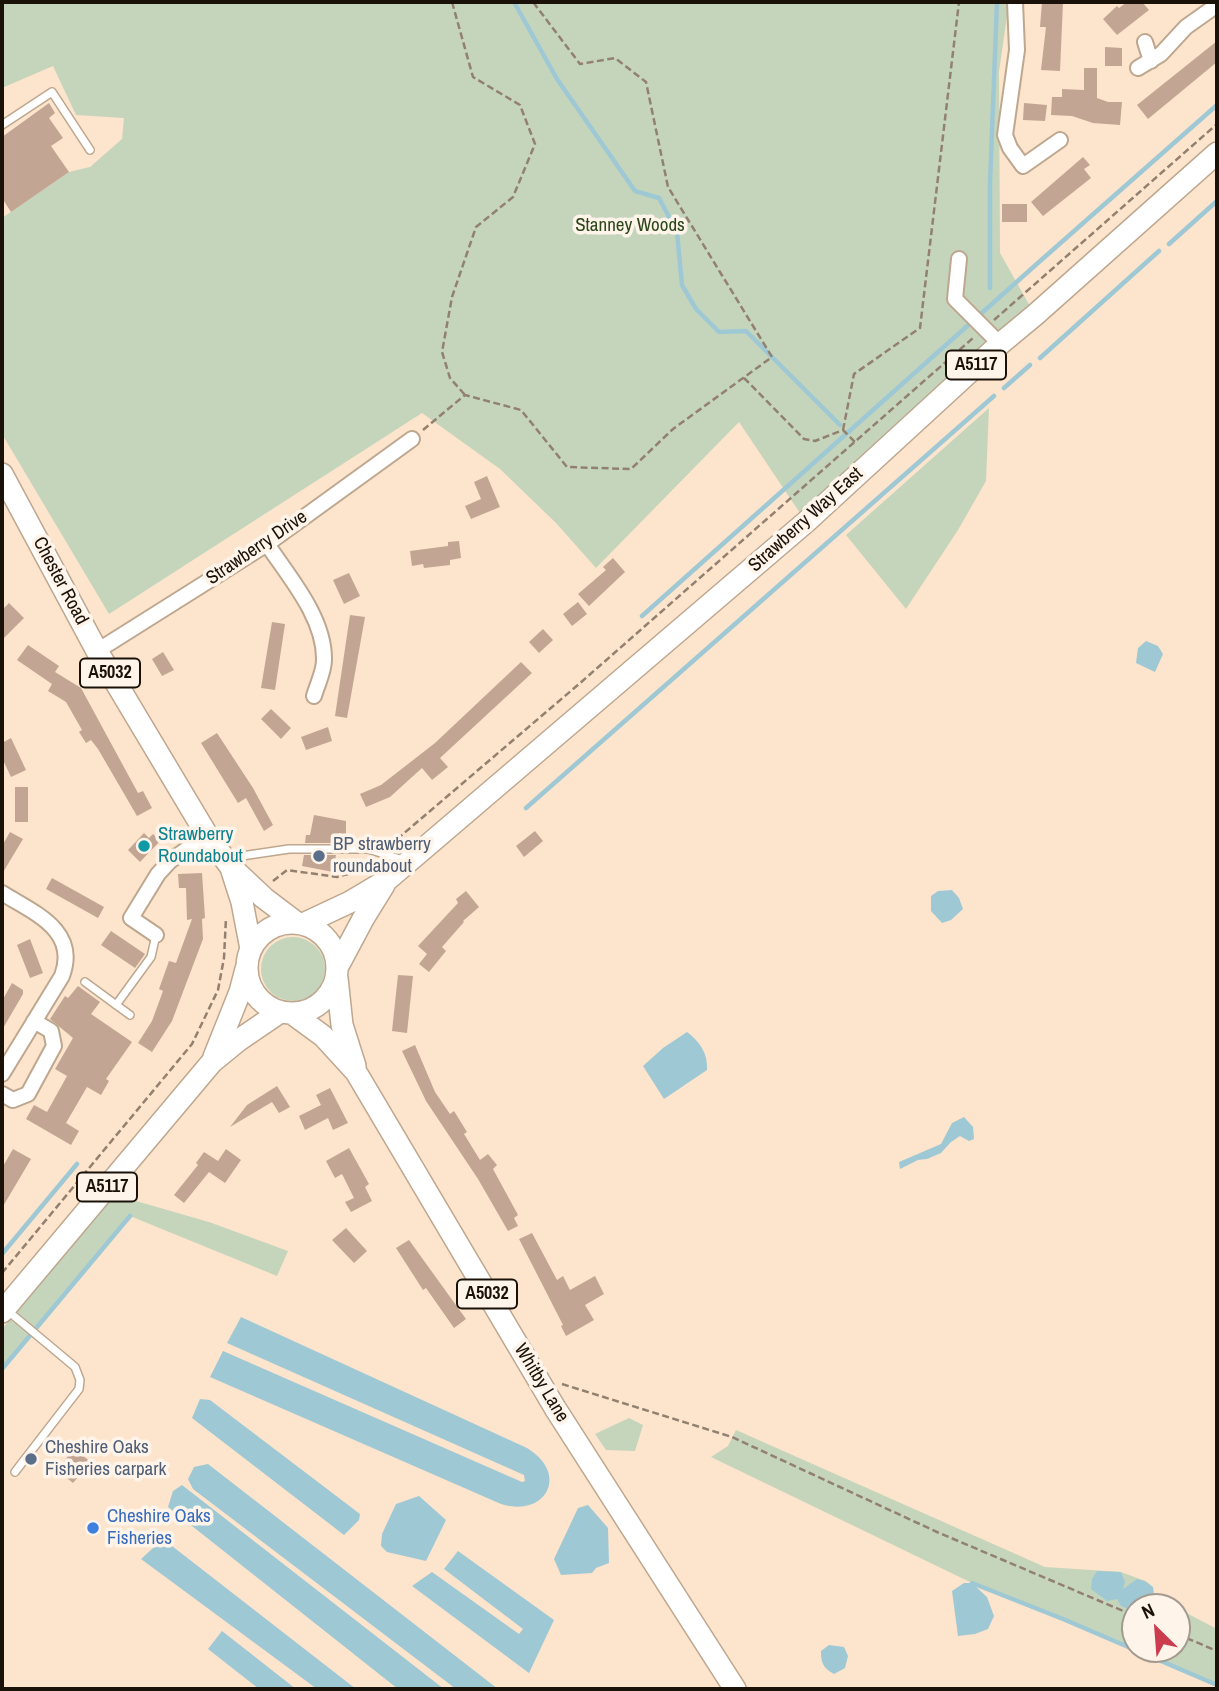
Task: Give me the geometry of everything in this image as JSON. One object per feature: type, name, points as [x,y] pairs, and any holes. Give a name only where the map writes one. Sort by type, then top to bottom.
[{"type":"main road","name":"Strawberry Way East","points":[[300,923],[350,902],[387,880],[409,862],[806,522],[992,336],[1035,315],[1217,153]]},
{"type":"main road","name":"Chester Road","points":[[2,474],[97,651],[207,835],[251,897],[300,923]]},
{"type":"main road","name":"Strawberry Way East","points":[[338,972],[363,919],[387,880]]},
{"type":"main road","points":[[251,897],[249,982],[256,995],[267,1006],[287,1013]]},
{"type":"main road","name":"A5117","points":[[212,1062],[259,937],[270,928],[283,923],[300,923]]},
{"type":"main road","points":[[300,923],[317,929],[328,939],[335,951],[338,972]]},
{"type":"main road","name":"A5117","points":[[3,1310],[212,1062],[239,1040],[287,1013],[307,1011],[321,1004],[331,992],[338,972]]},
{"type":"main road","name":"Whitby Lane","points":[[338,972],[342,1026],[356,1072]]},
{"type":"main road","name":"Whitby Lane","points":[[287,1013],[323,1036],[356,1072],[555,1409],[735,1689]]},
{"type":"street","points":[[1015,2],[1017,50],[1005,135],[1010,148],[1023,166],[1060,140]]},
{"type":"street","points":[[1146,42],[1145,65],[1172,45],[1194,20],[1217,5]]},
{"type":"street","points":[[959,259],[955,299],[992,336]]},
{"type":"street","name":"Strawberry Drive","points":[[97,651],[267,544],[412,439]]},
{"type":"street","points":[[267,544],[316,623],[323,646],[324,662],[314,696]]},
{"type":"street","points":[[156,935],[131,918],[158,874],[178,855],[207,835]]},
{"type":"street","points":[[2,893],[56,930],[67,951],[67,962],[62,976],[2,1074]]},
{"type":"street","points":[[2,1094],[13,1100],[27,1094],[54,1046],[51,1031],[34,1021]]},
{"type":"lane","points":[[2,125],[52,92],[90,150]]},
{"type":"lane","points":[[227,862],[289,849],[368,849],[409,862]]},
{"type":"lane","points":[[116,1005],[152,957],[156,935]]},
{"type":"lane","points":[[85,982],[130,1015]]},
{"type":"lane","points":[[3,1310],[75,1367],[80,1380],[79,1389],[15,1472]]},
{"type":"path","points":[[452,2],[473,77],[520,105],[535,144],[513,197],[476,227],[452,297],[442,352],[450,378],[465,395],[521,410],[567,467],[631,469],[673,429],[772,357],[668,187],[646,82],[615,58],[580,64],[533,2]]},
{"type":"path","points":[[843,430],[854,374],[920,328],[959,2]]},
{"type":"path","points":[[2,1273],[192,1044],[218,990],[227,925],[224,908],[251,897],[287,870],[337,877],[348,874],[381,853],[853,441],[992,336],[1217,124]]},
{"type":"path","points":[[744,378],[804,439],[815,441],[843,430]]},
{"type":"path","points":[[412,439],[465,395]]},
{"type":"path","points":[[843,430],[853,441]]},
{"type":"path","points":[[562,1384],[732,1437],[937,1532],[1121,1610]]},
{"type":"path","points":[[1191,1640],[1217,1651]]},
{"type":"green space","name":"Stanney Woods","points":[[2,2],[1009,2],[999,72],[1000,253],[1035,315],[806,522],[739,422],[596,568],[556,523],[500,469],[422,413],[109,614],[2,434],[2,218],[69,172],[90,167],[122,139],[124,118],[76,115],[53,66],[2,88]]},
{"type":"green space","points":[[989,408],[986,481],[958,530],[906,609],[846,535]]},
{"type":"green space","points":[[293,937],[316,946],[325,969],[316,992],[293,1001],[270,992],[261,969],[270,946]]},
{"type":"green space","points":[[113,1198],[129,1199],[209,1222],[288,1251],[277,1276],[130,1216],[2,1369],[2,1329]]},
{"type":"green space","points":[[629,1418],[643,1425],[635,1451],[606,1450],[595,1434]]},
{"type":"green space","points":[[736,1430],[1045,1567],[1121,1572],[1145,1581],[1153,1587],[1154,1593],[1121,1593],[1121,1644],[972,1583],[711,1457],[728,1446]]},
{"type":"green space","points":[[1191,1615],[1217,1629],[1217,1684],[1166,1663],[1191,1663]]},
{"type":"water","points":[[1146,641],[1158,646],[1163,654],[1155,672],[1136,663],[1138,648]]},
{"type":"water","points":[[952,890],[963,909],[951,920],[942,923],[931,911],[931,896],[938,891]]},
{"type":"water","points":[[687,1032],[702,1048],[707,1070],[664,1099],[643,1066]]},
{"type":"water","points":[[964,1117],[973,1127],[974,1139],[969,1141],[960,1136],[941,1153],[900,1169],[899,1162],[941,1144],[952,1123]]},
{"type":"water","points":[[241,1317],[527,1448],[540,1458],[547,1470],[550,1481],[547,1491],[530,1505],[517,1507],[501,1504],[210,1377],[223,1351],[522,1482],[525,1481],[524,1475],[227,1343]]},
{"type":"water","points":[[200,1399],[210,1400],[360,1514],[359,1520],[344,1535],[192,1418]]},
{"type":"water","points":[[208,1464],[498,1689],[456,1689],[193,1489],[188,1479],[194,1467]]},
{"type":"water","points":[[182,1485],[444,1689],[398,1689],[168,1507],[173,1491]]},
{"type":"water","points":[[419,1496],[446,1520],[426,1561],[387,1552],[381,1546],[382,1534],[396,1504]]},
{"type":"water","points":[[588,1505],[608,1528],[609,1563],[596,1568],[592,1573],[561,1575],[554,1559],[578,1508]]},
{"type":"water","points":[[163,1539],[356,1689],[317,1689],[141,1559]]},
{"type":"water","points":[[458,1551],[554,1620],[529,1673],[412,1586],[432,1572],[519,1634],[523,1629],[444,1569]]},
{"type":"water","points":[[1097,1571],[1121,1572],[1125,1582],[1123,1589],[1137,1579],[1153,1587],[1154,1593],[1121,1593],[1121,1606],[1117,1599],[1107,1601],[1091,1589],[1092,1579]]},
{"type":"water","points":[[964,1583],[972,1583],[987,1597],[994,1616],[988,1629],[958,1636],[952,1591]]},
{"type":"water","points":[[222,1631],[296,1689],[259,1689],[208,1649]]},
{"type":"water","points":[[829,1645],[844,1647],[848,1656],[845,1668],[834,1674],[823,1665],[821,1659],[821,1651]]},
{"type":"building","points":[[1042,2],[1063,2],[1060,71],[1041,70],[1046,27],[1040,27]]},
{"type":"building","points":[[1127,2],[1142,2],[1149,10],[1117,35],[1103,19],[1117,6],[1119,8]]},
{"type":"building","points":[[1217,41],[1217,62],[1148,119],[1137,105]]},
{"type":"building","points":[[1105,47],[1122,48],[1122,66],[1105,66]]},
{"type":"building","points":[[1084,68],[1097,68],[1097,98],[1108,102],[1122,102],[1120,125],[1051,115],[1052,97],[1062,97],[1062,89],[1084,90]]},
{"type":"building","points":[[49,103],[55,113],[49,118],[63,138],[51,146],[69,172],[11,212],[2,198],[2,137]]},
{"type":"building","points":[[1024,103],[1047,105],[1045,121],[1023,120]]},
{"type":"building","points":[[1083,157],[1090,165],[1084,169],[1091,178],[1043,216],[1031,202]]},
{"type":"building","points":[[1002,204],[1027,204],[1027,222],[1002,222]]},
{"type":"building","points":[[487,476],[500,507],[471,519],[465,506],[481,499],[474,482]]},
{"type":"building","points":[[459,541],[461,558],[450,560],[450,565],[424,568],[423,564],[412,566],[410,551],[448,546],[448,542]]},
{"type":"building","points":[[613,558],[625,572],[589,606],[578,594],[606,570],[603,567]]},
{"type":"building","points":[[349,573],[360,596],[344,604],[333,580]]},
{"type":"building","points":[[578,602],[587,614],[572,626],[563,614]]},
{"type":"building","points":[[9,603],[24,618],[2,640],[2,610]]},
{"type":"building","points":[[350,615],[365,617],[347,718],[335,716]]},
{"type":"building","points":[[272,622],[285,624],[275,690],[261,688]]},
{"type":"building","points":[[543,629],[553,640],[539,653],[529,642]]},
{"type":"building","points":[[28,645],[59,666],[55,672],[81,688],[138,793],[143,791],[152,808],[137,816],[98,749],[91,740],[86,743],[79,732],[82,730],[66,702],[48,691],[52,684],[17,660]]},
{"type":"building","points":[[163,652],[174,670],[162,676],[152,659]]},
{"type":"building","points":[[521,662],[532,673],[440,758],[448,767],[432,780],[422,768],[390,797],[366,807],[360,794],[381,785],[435,743]]},
{"type":"building","points":[[271,709],[291,728],[281,739],[261,719]]},
{"type":"building","points":[[328,727],[332,741],[306,750],[301,737]]},
{"type":"building","points":[[217,733],[253,788],[273,825],[264,831],[246,798],[238,803],[201,743]]},
{"type":"building","points":[[11,738],[26,770],[11,777],[2,758],[2,743]]},
{"type":"building","points":[[15,787],[28,787],[28,822],[15,822]]},
{"type":"building","points":[[314,815],[346,821],[346,834],[339,833],[337,843],[305,843],[306,835],[310,835]]},
{"type":"building","points":[[535,831],[543,841],[524,857],[516,846]]},
{"type":"building","points":[[10,832],[23,839],[2,874],[2,846]]},
{"type":"building","name":"Strawberry Roundabout","points":[[144,833],[149,838],[153,834],[160,841],[140,862],[128,850]]},
{"type":"building","points":[[304,855],[336,855],[333,872],[302,866]]},
{"type":"building","points":[[202,873],[205,918],[202,919],[203,939],[172,1021],[152,1052],[138,1043],[152,1021],[163,991],[159,989],[169,961],[176,963],[192,919],[187,920],[186,888],[179,888],[178,874]]},
{"type":"building","points":[[52,878],[104,907],[98,918],[46,889]]},
{"type":"building","points":[[466,891],[479,907],[463,921],[442,947],[446,951],[429,972],[419,964],[427,954],[418,946],[458,903],[456,899]]},
{"type":"building","points":[[111,931],[145,954],[135,968],[101,945]]},
{"type":"building","points":[[30,939],[43,973],[30,978],[17,945]]},
{"type":"building","points":[[398,975],[413,976],[407,1033],[392,1031]]},
{"type":"building","points":[[12,983],[23,990],[23,994],[2,1030],[2,1001]]},
{"type":"building","points":[[78,986],[100,1002],[91,1014],[132,1042],[106,1079],[109,1081],[101,1095],[87,1087],[66,1123],[79,1131],[71,1145],[26,1119],[34,1105],[47,1112],[67,1076],[55,1069],[73,1038],[50,1019],[65,996],[68,998]]},
{"type":"building","points":[[415,1045],[435,1092],[450,1114],[454,1111],[480,1160],[488,1154],[497,1165],[493,1169],[518,1215],[514,1218],[518,1226],[508,1231],[478,1179],[426,1101],[402,1051]]},
{"type":"building","points":[[277,1086],[290,1107],[279,1113],[272,1102],[230,1127],[247,1105]]},
{"type":"building","points":[[330,1088],[348,1123],[333,1130],[328,1118],[305,1130],[299,1116],[321,1105],[316,1095]]},
{"type":"building","points":[[349,1148],[369,1184],[365,1187],[372,1201],[351,1212],[345,1202],[354,1198],[342,1174],[335,1178],[326,1161]]},
{"type":"building","points":[[13,1149],[31,1159],[2,1208],[2,1168]]},
{"type":"building","points":[[226,1149],[241,1160],[225,1183],[209,1172],[184,1203],[174,1195],[198,1165],[196,1163],[204,1152],[218,1161]]},
{"type":"building","points":[[346,1228],[367,1251],[354,1263],[332,1240]]},
{"type":"building","points":[[532,1233],[557,1280],[563,1276],[570,1290],[595,1276],[604,1294],[585,1305],[594,1320],[566,1336],[519,1239]]},
{"type":"building","points":[[409,1240],[466,1319],[454,1328],[426,1288],[423,1290],[396,1248]]},
{"type":"building","points":[[74,1449],[91,1462],[73,1483],[57,1470]]},
{"type":"waterway","points":[[514,2],[557,79],[635,191],[659,198],[677,232],[682,285],[696,309],[719,332],[746,331],[840,425]]},
{"type":"waterway","points":[[990,288],[990,183],[997,2]]},
{"type":"waterway","points":[[1039,262],[1217,105]]},
{"type":"waterway","points":[[1169,244],[1217,201]]},
{"type":"waterway","points":[[1040,358],[1159,251]]},
{"type":"waterway","points":[[642,616],[1039,262]]},
{"type":"waterway","points":[[1004,388],[1030,365]]},
{"type":"waterway","points":[[526,808],[994,396]]},
{"type":"waterway","points":[[2,1254],[77,1164]]},
{"type":"waterway","points":[[2,1369],[130,1216]]},
{"type":"waterway","points":[[972,1583],[1217,1685]]},
{"type":"place","name":"Strawberry Roundabout","points":[[144,846]]},
{"type":"place","name":"BP strawberry roundabout","points":[[319,856]]},
{"type":"place","name":"Cheshire Oaks Fisheries carpark","points":[[31,1459]]},
{"type":"place","name":"Cheshire Oaks Fisheries","points":[[93,1528]]}]
